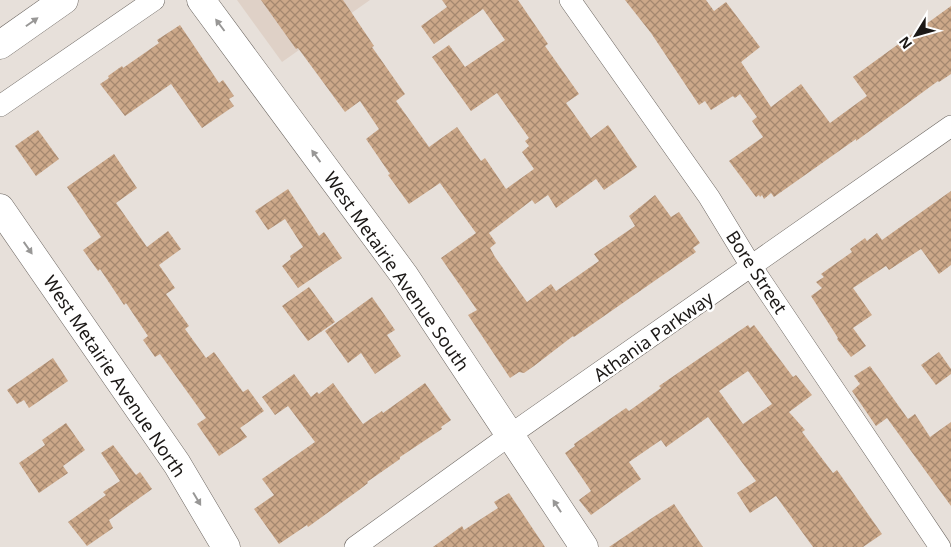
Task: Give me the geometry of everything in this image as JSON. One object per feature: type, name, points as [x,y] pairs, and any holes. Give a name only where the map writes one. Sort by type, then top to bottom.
[{"type":"main road","points":[[0,45],[64,0]]},
{"type":"main road","name":"West Metairie Avenue South","points":[[202,0],[404,275],[584,547]]},
{"type":"main road","name":"West Metairie Avenue North","points":[[0,208],[177,464],[226,547]]},
{"type":"street","points":[[0,106],[154,0]]},
{"type":"street","name":"Bore Street","points":[[570,0],[709,197],[751,266],[940,547]]},
{"type":"street","name":"Athania Parkway","points":[[355,547],[951,126]]},
{"type":"shaded area","points":[[237,0],[370,0],[282,62]]},
{"type":"building","points":[[261,0],[343,0],[374,46],[372,47],[405,94],[396,101],[429,147],[457,127],[481,161],[485,158],[506,189],[534,169],[522,152],[529,146],[525,141],[529,138],[497,93],[471,111],[432,57],[449,45],[465,67],[505,40],[483,9],[434,44],[421,26],[447,7],[442,0],[518,0],[548,44],[545,46],[579,94],[566,103],[591,138],[608,125],[637,167],[604,190],[596,179],[556,208],[548,195],[535,204],[532,200],[489,233],[496,243],[490,248],[495,257],[527,302],[551,284],[556,291],[599,261],[594,254],[635,226],[629,216],[655,195],[671,217],[679,212],[700,243],[693,248],[696,252],[573,336],[524,373],[519,372],[510,378],[468,315],[477,310],[441,258],[476,233],[440,183],[409,204],[388,175],[390,174],[366,139],[379,129],[360,101],[345,112]]},
{"type":"building","points":[[625,0],[706,0],[714,11],[726,2],[760,47],[741,62],[771,107],[801,84],[830,123],[867,96],[853,77],[951,6],[951,74],[938,81],[856,141],[856,139],[774,197],[771,193],[764,199],[762,195],[756,197],[729,161],[763,137],[752,121],[757,117],[740,94],[735,98],[733,96],[711,110],[705,101],[699,105],[651,33]]},
{"type":"building","points":[[180,25],[219,83],[223,80],[234,96],[229,99],[234,106],[202,128],[171,84],[125,116],[100,84],[122,66],[123,68],[159,43],[157,40]]},
{"type":"building","points":[[38,130],[59,159],[36,176],[15,146]]},
{"type":"building","points":[[114,154],[137,188],[116,203],[147,247],[168,231],[181,249],[159,265],[175,288],[166,294],[189,326],[185,329],[206,358],[214,352],[243,392],[248,389],[264,411],[240,428],[247,437],[219,456],[197,424],[206,418],[160,354],[155,357],[143,340],[148,336],[126,303],[124,305],[100,269],[98,271],[83,250],[101,237],[67,187]]},
{"type":"building","points":[[288,189],[319,236],[324,232],[342,258],[298,288],[282,266],[291,259],[290,256],[303,247],[285,219],[268,230],[255,211]]},
{"type":"building","points":[[951,191],[951,265],[939,274],[921,249],[889,270],[886,266],[853,288],[872,315],[853,328],[866,346],[851,357],[837,339],[811,296],[822,288],[816,282],[824,277],[821,274],[852,252],[850,249],[865,238],[867,241],[877,233],[882,240]]},
{"type":"building","points":[[309,287],[335,322],[308,341],[282,306]]},
{"type":"building","points":[[372,297],[395,330],[387,335],[401,356],[375,374],[361,353],[348,363],[325,331]]},
{"type":"building","points":[[748,325],[750,328],[754,325],[793,377],[796,375],[812,395],[789,412],[805,430],[802,432],[833,473],[837,470],[882,534],[863,547],[813,547],[776,496],[750,513],[737,493],[756,481],[708,417],[666,447],[661,440],[629,462],[641,479],[591,515],[579,500],[591,491],[565,453],[575,446],[574,444],[626,408],[629,411],[661,388],[659,386]],"holes":[[[748,371],[772,404],[743,424],[719,391]]]},
{"type":"building","points":[[939,352],[951,369],[951,374],[936,385],[921,365]]},
{"type":"building","points":[[53,358],[68,381],[29,408],[24,400],[17,404],[7,390]]},
{"type":"building","points":[[870,366],[908,419],[915,414],[930,437],[951,422],[951,506],[887,418],[876,426],[852,391],[860,384],[854,376]]},
{"type":"building","points":[[294,374],[311,397],[317,392],[319,394],[333,383],[363,424],[382,411],[383,413],[425,383],[451,420],[441,427],[442,429],[400,457],[400,459],[308,527],[307,525],[279,544],[254,509],[274,495],[262,479],[315,442],[288,406],[275,415],[262,397]]},
{"type":"building","points":[[66,423],[85,450],[63,466],[68,473],[39,493],[19,463],[45,445],[42,440]]},
{"type":"building","points":[[113,445],[136,475],[140,472],[152,489],[109,520],[113,528],[87,546],[68,522],[106,495],[103,492],[120,481],[101,453]]},
{"type":"building","points":[[509,493],[545,547],[433,547],[462,526],[464,530],[498,508],[494,502]]},
{"type":"building","points":[[674,504],[703,547],[609,547],[655,516]]}]
